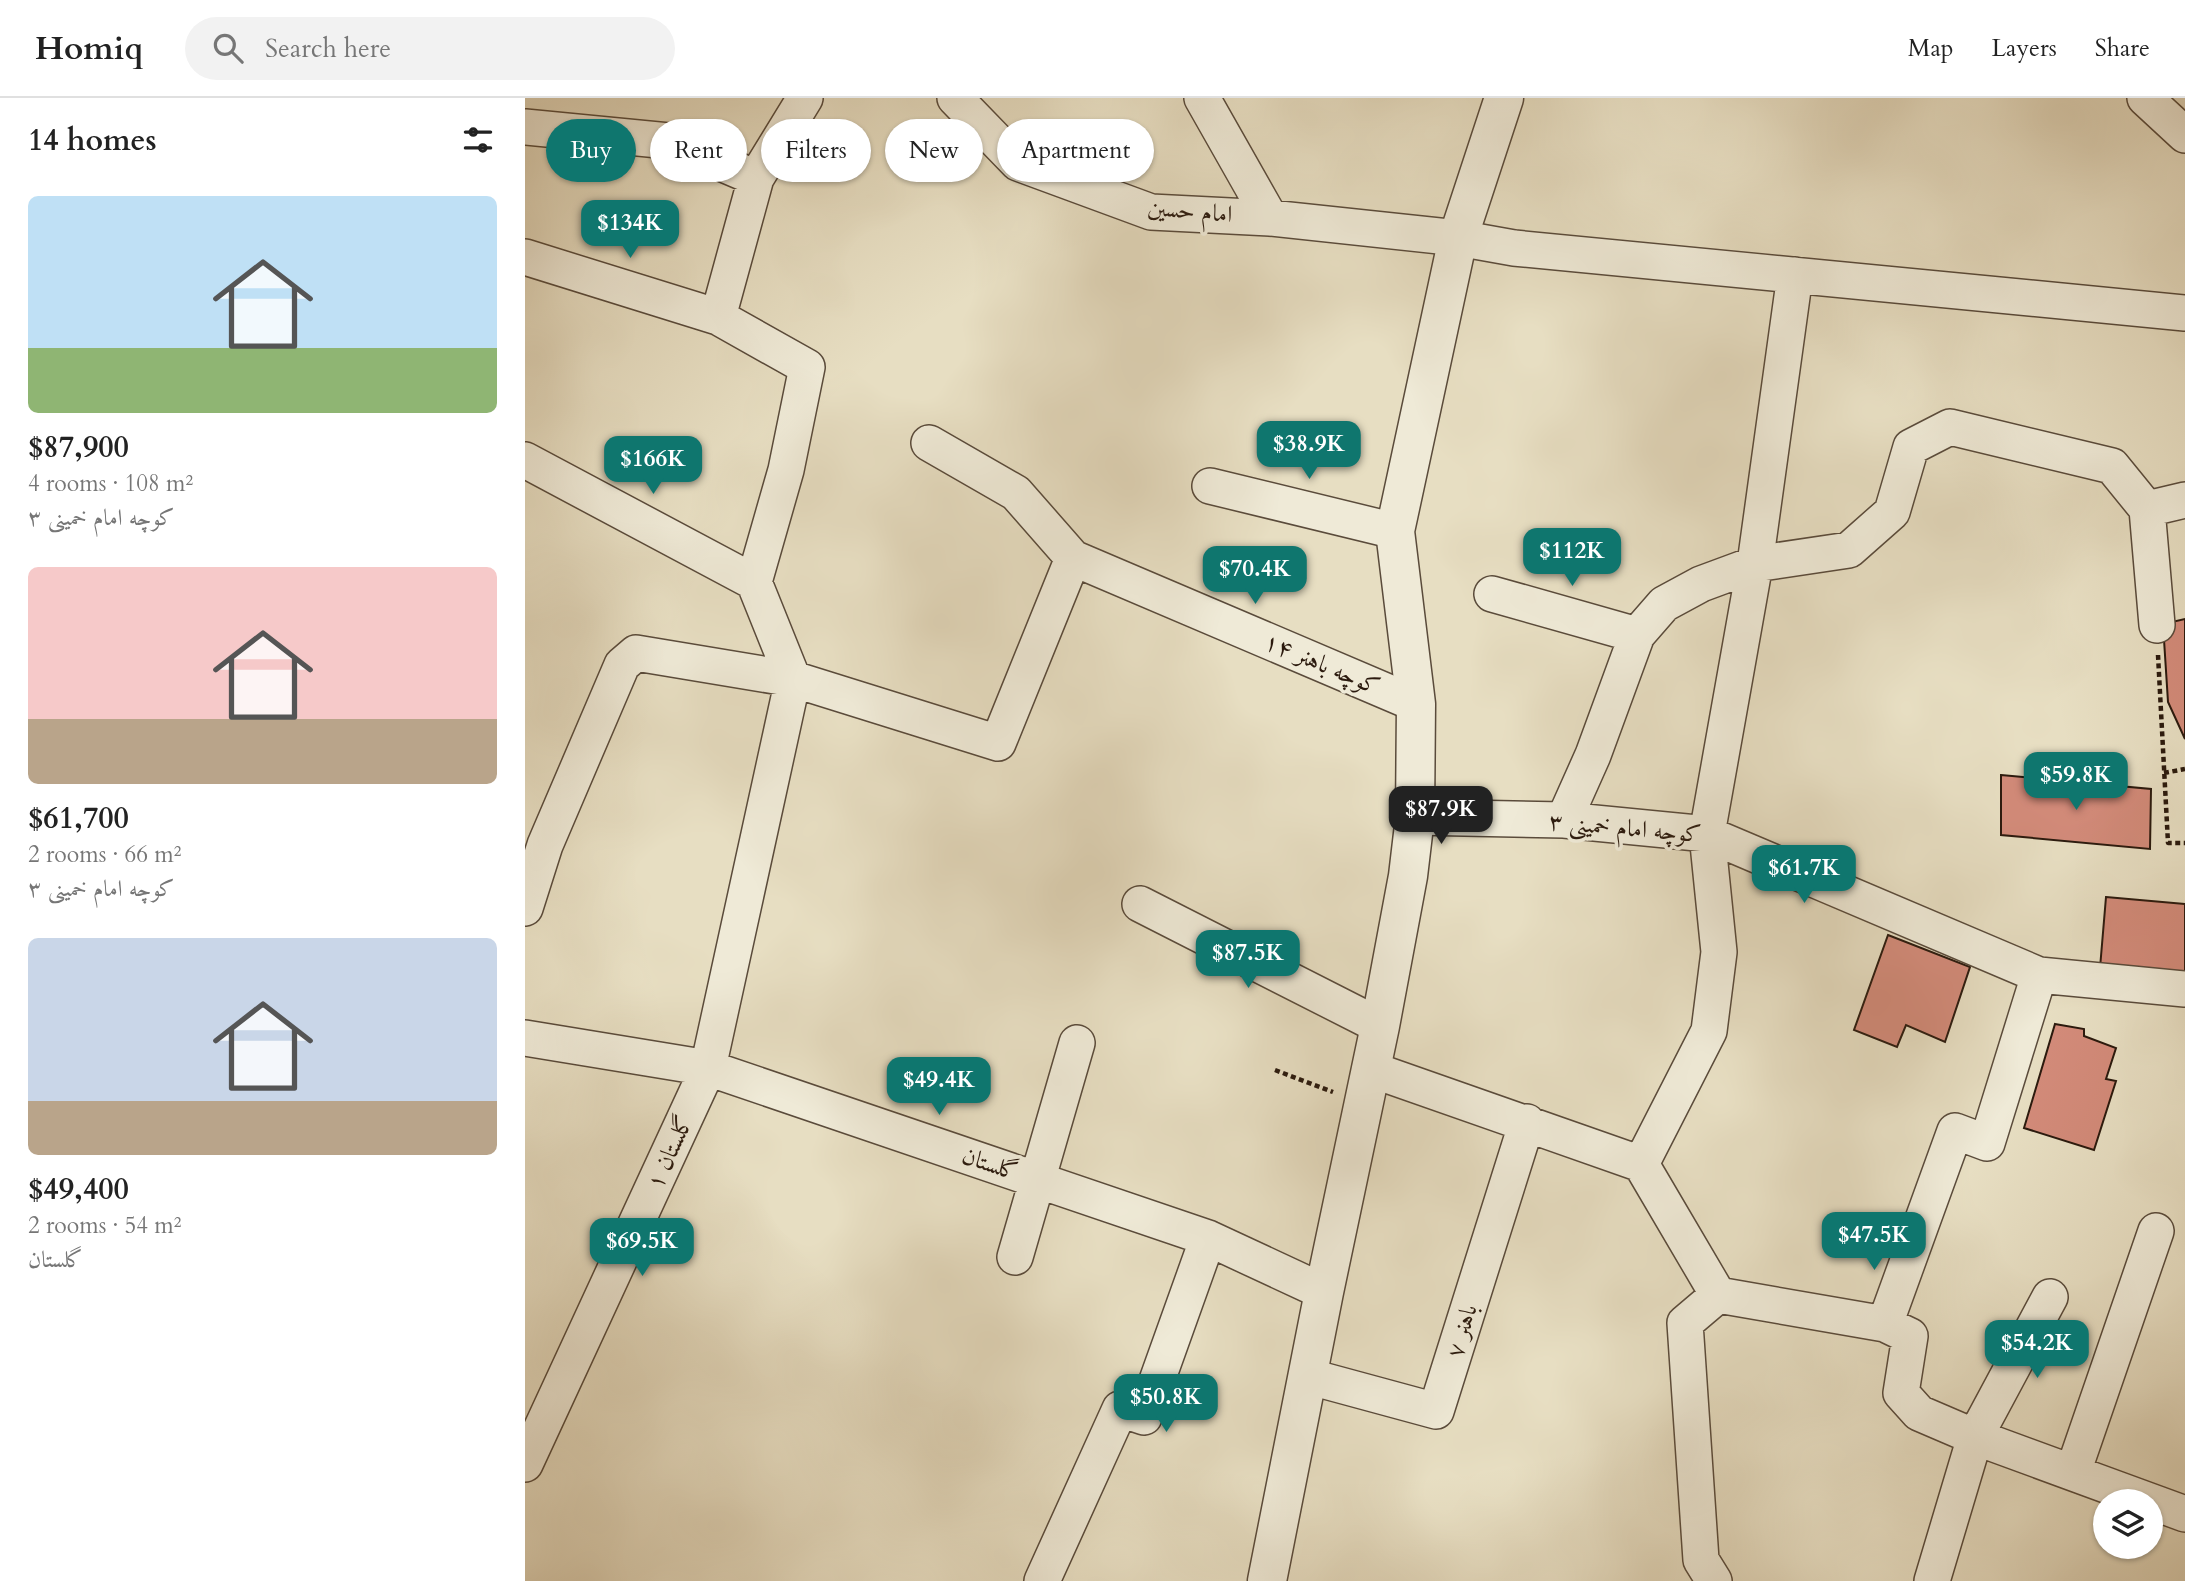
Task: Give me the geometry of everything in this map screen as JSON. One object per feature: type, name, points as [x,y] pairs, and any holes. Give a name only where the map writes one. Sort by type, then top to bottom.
[{"type":"street","points":[[718,317],[756,177],[805,98]]},
{"type":"street","name":"امام حسین","points":[[955,98],[1018,163],[1151,212],[1270,218],[1458,238],[1514,248],[2185,313]]},
{"type":"street","points":[[1202,98],[1270,218]]},
{"type":"street","points":[[1267,1581],[1408,876],[1415,817],[1416,704],[1395,531],[1458,238],[1504,98]]},
{"type":"street","points":[[2145,98],[2185,135]]},
{"type":"street","points":[[525,127],[669,141],[756,177]]},
{"type":"street","points":[[525,257],[718,317],[807,366],[786,470],[754,583],[793,679]]},
{"type":"street","points":[[1641,1164],[1709,1031],[1719,952],[1707,834],[1755,564],[1795,275]]},
{"type":"street","points":[[1564,820],[1593,755],[1637,635],[1664,604],[1701,584],[1755,564],[1849,550],[1892,512],[1911,447],[1950,427],[2112,466],[2147,509],[2157,625]]},
{"type":"street","points":[[525,908],[545,845],[622,665],[636,653],[793,679],[998,743],[1073,558],[1016,493],[929,443]]},
{"type":"street","points":[[525,460],[754,583]]},
{"type":"street","points":[[1210,485],[1395,531]]},
{"type":"street","points":[[2147,509],[2185,500]]},
{"type":"street","name":"کوچه باهنر ۱۴","points":[[1073,558],[1416,704]]},
{"type":"street","points":[[1492,594],[1637,635]]},
{"type":"street","name":"گلستان ۱","points":[[525,1464],[708,1068],[793,679]]},
{"type":"street","name":"کوچه امام خمینی ۳","points":[[1415,817],[1564,820],[1707,834],[2039,975],[2185,989]]},
{"type":"street","points":[[1140,904],[1380,1026]]},
{"type":"street","points":[[1885,1324],[1955,1131],[1987,1143],[2039,975]]},
{"type":"street","name":"گلستان","points":[[525,1038],[708,1068],[1207,1238],[1324,1292]]},
{"type":"street","points":[[1015,1257],[1077,1043]]},
{"type":"street","points":[[1366,1086],[1527,1122],[1641,1164],[1718,1295],[1885,1324],[1910,1336],[1901,1393],[1919,1413],[1975,1437],[2185,1514]]},
{"type":"street","name":"باهنر ۷","points":[[1307,1376],[1436,1412],[1527,1122]]},
{"type":"street","points":[[2073,1472],[2156,1231]]},
{"type":"street","points":[[1042,1581],[1120,1409],[1144,1417],[1207,1238]]},
{"type":"street","points":[[1714,1581],[1700,1560],[1685,1323],[1718,1295]]},
{"type":"street","points":[[1932,1581],[1975,1437],[2050,1297]]},
{"type":"path","points":[[2157,625],[2168,843],[2185,843]]},
{"type":"path","points":[[2164,773],[2185,769]]},
{"type":"path","points":[[1275,1070],[1366,1086]]},
{"type":"building","points":[[2185,619],[2185,739],[2168,702],[2163,624]]},
{"type":"building","points":[[2001,775],[2151,789],[2150,849],[2001,835]]},
{"type":"building","points":[[2106,897],[2185,904],[2185,975],[2100,968]]},
{"type":"building","points":[[1888,935],[1970,967],[1945,1042],[1906,1025],[1897,1047],[1854,1030]]},
{"type":"building","points":[[2055,1024],[2084,1029],[2084,1036],[2116,1048],[2106,1079],[2116,1081],[2094,1150],[2024,1128]]}]
